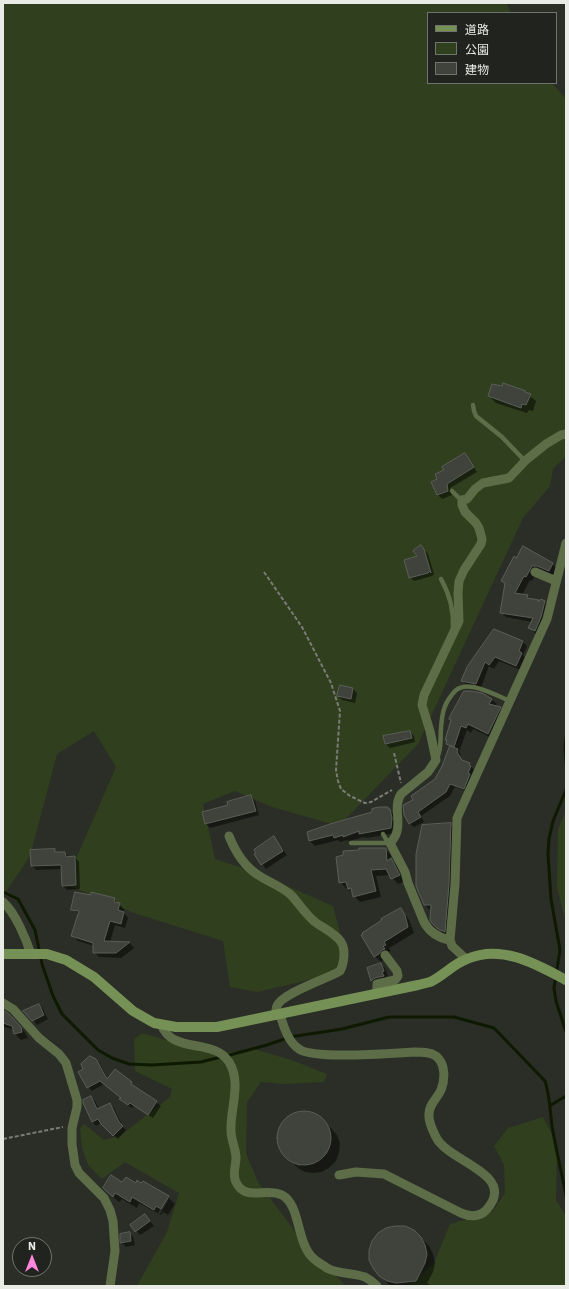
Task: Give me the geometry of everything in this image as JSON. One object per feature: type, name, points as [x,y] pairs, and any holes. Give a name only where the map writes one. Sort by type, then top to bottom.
[{"type":"street","points":[[450,940],[436,936],[427,928],[408,883],[405,872],[390,842],[393,840],[398,829],[398,799],[401,794],[428,772],[436,760],[430,731],[422,705],[424,695],[459,621],[459,581],[464,570],[479,549],[482,539],[476,523],[463,508],[462,500],[467,499],[483,484],[509,478],[525,461],[552,440],[566,434]]},
{"type":"street","points":[[466,959],[452,946],[450,940],[455,884],[457,818],[547,619],[566,543]]},
{"type":"street","points":[[535,572],[556,581]]},
{"type":"street","points":[[229,836],[239,855],[246,864],[258,875],[272,882],[290,895],[308,916],[338,938],[344,948],[342,968],[340,971],[303,988],[277,1004],[276,1009],[278,1015],[293,1044],[300,1051],[312,1054],[331,1055],[426,1052],[435,1055],[443,1068],[444,1081],[440,1092],[430,1106],[428,1115],[431,1126],[437,1139],[444,1148],[464,1162],[478,1169],[488,1178],[494,1187],[494,1198],[485,1212],[476,1216],[468,1216],[384,1174],[356,1172],[339,1175]]},
{"type":"street","points":[[3,902],[39,954]]},
{"type":"street","points":[[3,954],[39,954],[66,960],[94,977],[133,1012],[154,1023],[176,1027],[217,1027],[430,982],[466,959],[478,955],[503,954],[521,958],[566,980]]},
{"type":"street","points":[[377,994],[377,984],[395,980],[398,976],[397,971],[385,955]]},
{"type":"street","points":[[3,1002],[13,1009],[39,1038],[59,1054],[66,1064],[77,1100],[72,1144],[74,1165],[79,1173],[104,1198],[110,1210],[113,1221],[115,1251],[110,1286]]},
{"type":"street","points":[[161,1024],[167,1035],[172,1039],[181,1043],[214,1049],[222,1054],[229,1062],[235,1081],[231,1124],[231,1136],[236,1158],[235,1181],[242,1191],[250,1194],[273,1192],[282,1196],[289,1201],[295,1212],[304,1243],[314,1259],[330,1269],[365,1277],[377,1286]]},
{"type":"lane","points":[[474,405],[476,416],[502,437],[525,461]]},
{"type":"lane","points":[[452,491],[462,500]]},
{"type":"lane","points":[[441,579],[451,602],[453,615],[452,634]]},
{"type":"lane","points":[[436,760],[441,748],[440,738],[445,704],[457,690],[461,687],[474,687],[510,701]]},
{"type":"lane","points":[[383,834],[387,841],[390,842]]},
{"type":"lane","points":[[351,843],[390,842]]},
{"type":"path","points":[[264,572],[302,627],[331,683],[340,711],[336,770],[341,789],[350,796],[365,803],[371,802],[405,780]]},
{"type":"path","points":[[394,753],[401,784]]},
{"type":"path","points":[[3,1140],[63,1127],[74,1123]]},
{"type":"green space","points":[[3,3],[506,3],[510,12],[427,12],[427,84],[553,84],[566,99],[566,456],[553,469],[550,486],[523,518],[418,744],[339,826],[272,807],[235,791],[203,804],[215,859],[260,874],[333,906],[344,948],[335,974],[257,992],[230,987],[223,941],[134,913],[65,884],[116,767],[94,731],[57,754],[30,856],[5,893],[3,893]]},
{"type":"green space","points":[[566,811],[566,922],[557,888],[558,829]]},
{"type":"green space","points":[[142,1033],[213,1054],[255,1049],[294,1061],[327,1074],[324,1082],[286,1084],[261,1082],[247,1102],[246,1153],[258,1182],[302,1241],[346,1286],[137,1286],[167,1232],[179,1193],[125,1162],[102,1179],[88,1165],[82,1148],[80,1128],[84,1124],[104,1140],[120,1136],[170,1097],[172,1089],[135,1071],[134,1039]]},
{"type":"green space","points":[[543,1117],[557,1144],[556,1200],[566,1216],[566,1286],[408,1286],[434,1263],[450,1224],[492,1212],[505,1193],[504,1165],[494,1146],[508,1128]]},
{"type":"building","points":[[503,383],[531,394],[526,405],[522,404],[521,408],[488,396],[492,384],[502,386]]},
{"type":"building","points":[[465,453],[474,467],[447,484],[448,491],[437,495],[431,482],[437,479],[435,474],[444,470],[442,467]]},
{"type":"building","points":[[421,545],[424,549],[431,573],[430,571],[428,573],[409,578],[404,560],[417,556],[413,551]]},
{"type":"building","points":[[523,546],[553,563],[549,571],[537,566],[532,566],[526,577],[524,576],[515,593],[528,595],[527,598],[539,600],[538,602],[541,599],[545,601],[541,617],[535,631],[528,628],[533,618],[500,613],[505,583],[501,581],[514,556],[516,558]]},
{"type":"building","points":[[494,629],[523,641],[519,651],[522,653],[516,666],[495,657],[489,665],[485,662],[476,684],[461,681],[467,667]]},
{"type":"building","points":[[340,685],[353,688],[351,699],[337,696]]},
{"type":"building","points":[[464,691],[482,693],[492,699],[489,704],[501,707],[488,734],[468,724],[466,728],[461,726],[454,747],[446,744],[447,740],[445,740],[451,720],[449,719]]},
{"type":"building","points":[[410,731],[412,738],[385,744],[383,736]]},
{"type":"building","points":[[450,746],[458,749],[457,752],[462,760],[470,763],[469,765],[471,766],[468,773],[470,774],[464,789],[450,784],[446,792],[418,812],[421,817],[409,824],[404,815],[403,805],[413,800],[411,796],[435,779]]},
{"type":"building","points":[[251,795],[256,811],[205,824],[202,812],[228,805],[227,802]]},
{"type":"building","points":[[388,807],[388,809],[390,809],[392,818],[391,828],[359,834],[359,831],[343,837],[343,835],[334,838],[333,835],[309,841],[307,832],[372,812],[372,809]]},
{"type":"building","points":[[451,823],[449,884],[445,932],[438,929],[431,922],[431,905],[424,905],[416,886],[416,854],[422,825]]},
{"type":"building","points":[[274,836],[283,851],[261,865],[254,854],[256,853],[254,850]]},
{"type":"building","points":[[359,848],[386,848],[387,861],[391,858],[400,875],[391,879],[386,869],[371,870],[376,891],[353,897],[351,888],[348,889],[346,882],[339,883],[336,857],[343,855],[343,851],[359,850]]},
{"type":"building","points":[[55,849],[55,852],[65,852],[66,857],[75,856],[76,885],[62,886],[61,865],[31,866],[30,850]]},
{"type":"building","points":[[75,892],[91,895],[91,892],[115,898],[114,902],[120,903],[118,910],[124,912],[121,924],[110,921],[104,941],[130,942],[116,953],[93,953],[93,943],[71,936],[79,911],[71,910]]},
{"type":"building","points":[[401,908],[405,915],[408,927],[384,942],[386,945],[383,946],[385,949],[374,957],[361,935],[363,934],[362,933],[382,920],[381,919]]},
{"type":"building","points":[[381,963],[384,976],[375,978],[371,981],[367,968]]},
{"type":"building","points":[[39,1004],[44,1015],[32,1021],[23,1011]]},
{"type":"building","points":[[3,1010],[9,1014],[21,1027],[22,1032],[14,1034],[12,1026],[3,1023]]},
{"type":"building","points":[[90,1056],[96,1059],[107,1079],[115,1069],[132,1082],[131,1084],[157,1101],[148,1115],[130,1103],[128,1105],[119,1099],[121,1098],[100,1081],[87,1088],[78,1072],[83,1069],[81,1064]]},
{"type":"building","points":[[91,1096],[97,1109],[110,1103],[119,1122],[123,1126],[113,1136],[98,1119],[92,1122],[83,1103],[83,1100]]},
{"type":"building","points":[[299,1111],[309,1111],[323,1119],[329,1128],[331,1138],[329,1148],[323,1157],[309,1165],[299,1165],[289,1160],[282,1153],[277,1143],[277,1133],[282,1123],[289,1116]]},
{"type":"building","points":[[111,1175],[122,1182],[126,1177],[136,1183],[137,1180],[141,1183],[143,1181],[169,1196],[161,1209],[156,1206],[154,1210],[132,1197],[130,1202],[115,1193],[113,1197],[103,1188]]},
{"type":"building","points":[[145,1214],[150,1221],[135,1232],[130,1225]]},
{"type":"building","points":[[405,1226],[414,1230],[421,1237],[425,1245],[427,1254],[425,1263],[416,1281],[396,1283],[387,1281],[379,1276],[369,1260],[369,1250],[372,1241],[378,1233],[386,1228]]},
{"type":"building","points":[[130,1232],[131,1241],[120,1243],[120,1234]]},
{"type":"waterway","points":[[566,738],[566,763]]},
{"type":"waterway","points":[[566,790],[553,821],[549,839],[548,854],[551,899],[560,950],[554,988],[556,1001],[566,1032]]},
{"type":"waterway","points":[[3,892],[18,899],[35,930],[42,964],[53,996],[62,1014],[98,1050],[112,1058],[129,1064],[152,1065],[201,1062],[221,1057]]},
{"type":"waterway","points":[[226,1056],[290,1037],[342,1029],[389,1017],[454,1017],[494,1028],[545,1081],[566,1196]]},
{"type":"waterway","points":[[551,1105],[566,1096]]}]
